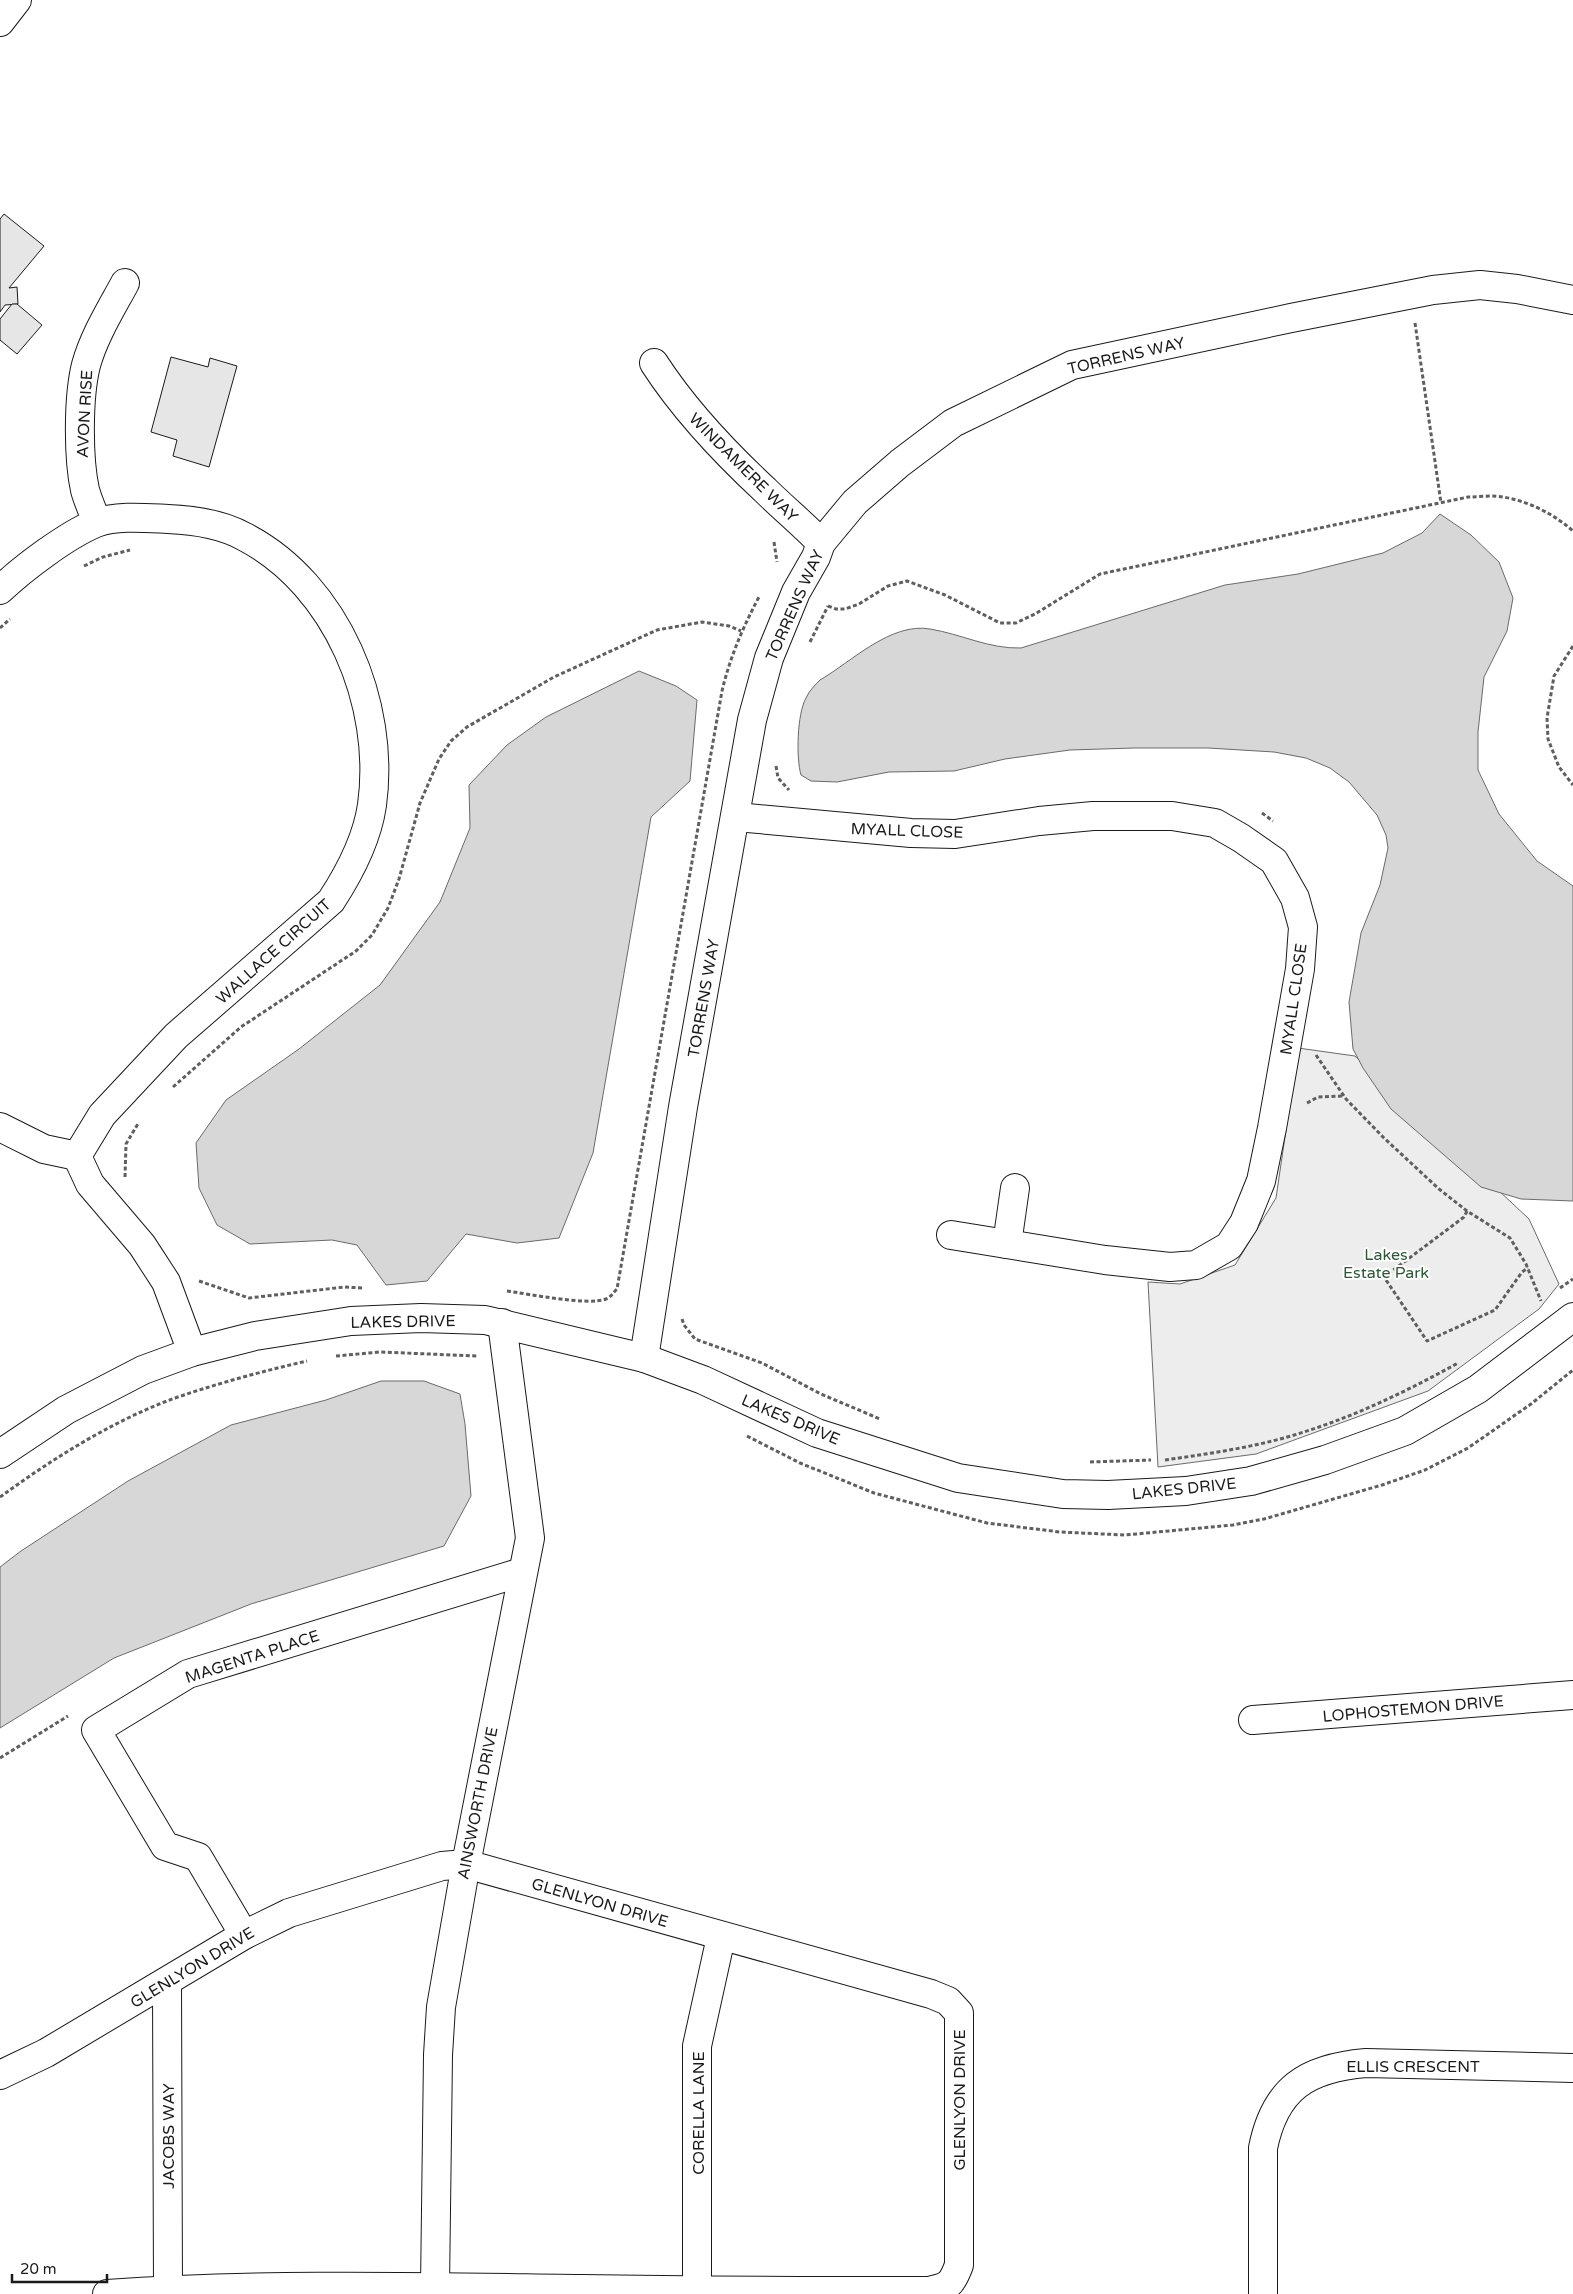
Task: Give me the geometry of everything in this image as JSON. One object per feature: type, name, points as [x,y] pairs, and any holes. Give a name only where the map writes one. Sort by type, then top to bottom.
[{"type":"street","points":[[0,22],[17,0]]},
{"type":"street","name":"AVON RISE","points":[[97,522],[85,492],[81,464],[83,394],[86,366],[93,346],[125,282]]},
{"type":"street","name":"TORRENS WAY","points":[[644,1358],[683,1107],[752,720],[769,658],[796,592],[816,557],[821,543],[855,502],[900,463],[953,423],[1072,365],[1433,290],[1480,285],[1517,289],[1573,300]]},
{"type":"street","name":"WINDAMERE WAY","points":[[654,363],[680,402],[727,454],[821,543]]},
{"type":"street","name":"WALLACE CIRCUIT","points":[[0,590],[52,549],[97,522],[130,518],[187,520],[212,525],[244,536],[263,548],[290,570],[330,617],[358,673],[367,704],[373,737],[374,774],[372,806],[362,842],[348,876],[331,901],[176,1036],[102,1115],[77,1156]]},
{"type":"street","name":"MYALL CLOSE","points":[[736,817],[911,833],[955,834],[1039,821],[1093,816],[1172,816],[1214,823],[1241,838],[1274,861],[1295,898],[1303,927],[1300,968],[1276,1109],[1261,1181],[1244,1223],[1230,1246],[1196,1265],[1170,1267],[1105,1260],[951,1235]]},
{"type":"street","points":[[0,1127],[44,1149],[77,1156],[90,1184],[142,1244],[166,1282],[192,1352]]},
{"type":"street","points":[[1007,1244],[1015,1188]]},
{"type":"street","name":"LAKES DRIVE","points":[[0,1454],[66,1410],[143,1370],[192,1352],[255,1336],[351,1321],[430,1318],[485,1320],[644,1358],[703,1380],[817,1433],[958,1478],[1063,1494],[1146,1494],[1186,1491],[1251,1481],[1326,1460],[1405,1431],[1478,1389],[1573,1317]]},
{"type":"street","name":"AINSWORTH DRIVE","points":[[436,2287],[438,2054],[441,2008],[466,1864],[530,1538],[502,1324]]},
{"type":"street","name":"MAGENTA PLACE","points":[[244,1934],[198,1857],[165,1846],[96,1730],[188,1674],[522,1572]]},
{"type":"street","name":"LOPHOSTEMON DRIVE","points":[[1253,1720],[1573,1695]]},
{"type":"street","name":"GLENLYON DRIVE","points":[[0,2075],[46,2053],[244,1934],[289,1913],[442,1866],[466,1864],[721,1937],[931,1994],[948,2001],[958,2013],[959,2265],[953,2281],[944,2288],[929,2291],[697,2291],[436,2287],[168,2290],[108,2294]]},
{"type":"street","name":"CORELLA LANE","points":[[697,2291],[697,2046],[721,1937]]},
{"type":"street","name":"JACOBS WAY","points":[[167,1982],[168,2290]]},
{"type":"street","name":"ELLIS CRESCENT","points":[[1262,2294],[1264,2148],[1266,2132],[1278,2104],[1284,2095],[1296,2085],[1325,2070],[1342,2065],[1366,2063],[1573,2068]]},
{"type":"path","points":[[1419,321],[1415,323],[1414,328],[1441,503]]},
{"type":"path","points":[[828,606],[836,609],[852,607],[888,586],[908,581],[945,595],[1000,623],[1016,623],[1035,614],[1100,574],[1468,497],[1502,496],[1538,508],[1561,520],[1572,529]]},
{"type":"path","points":[[773,538],[777,562],[774,570]]},
{"type":"path","points":[[78,569],[103,557],[138,549]]},
{"type":"path","points":[[499,1290],[588,1301],[604,1300],[611,1297],[617,1289],[722,691],[728,664],[741,631],[763,589]]},
{"type":"path","points":[[0,628],[17,612]]},
{"type":"path","points":[[170,1090],[241,1027],[356,951],[372,934],[394,894],[420,803],[432,773],[451,741],[467,727],[554,677],[657,630],[679,624],[702,622],[729,626],[741,631]]},
{"type":"path","points":[[1573,646],[1554,676],[1547,718],[1548,739],[1559,767],[1573,785]]},
{"type":"path","points":[[1304,1104],[1318,1097],[1344,1096]]},
{"type":"path","points":[[131,1183],[124,1176],[126,1144],[143,1116]]},
{"type":"path","points":[[1439,1189],[1467,1211],[1510,1238],[1528,1268],[1541,1301],[1535,1306]]},
{"type":"path","points":[[1467,1211],[1464,1217],[1384,1277],[1427,1341],[1494,1310],[1522,1272],[1528,1268]]},
{"type":"path","points":[[198,1281],[249,1298],[344,1287],[370,1288]]},
{"type":"path","points":[[681,1310],[684,1325],[695,1339],[762,1363],[821,1394],[889,1423]]},
{"type":"path","points":[[329,1357],[380,1352],[506,1360]]},
{"type":"path","points":[[1084,1462],[1166,1460],[1245,1448],[1310,1430],[1384,1402],[1466,1358]]},
{"type":"path","points":[[0,1497],[42,1466],[92,1437],[174,1399],[248,1374],[311,1360]]},
{"type":"path","points":[[0,1758],[69,1715]]},
{"type":"shaded area","points":[[1440,514],[1471,535],[1499,562],[1513,598],[1507,631],[1484,677],[1478,732],[1478,770],[1499,814],[1537,861],[1573,886],[1573,1201],[1521,1199],[1481,1187],[1391,1109],[1363,1068],[1353,1049],[1349,1002],[1361,933],[1380,885],[1388,848],[1386,835],[1377,815],[1349,782],[1330,768],[1306,758],[1274,752],[1208,748],[1070,750],[1005,759],[954,771],[889,772],[837,782],[811,781],[801,775],[799,767],[799,725],[803,705],[810,691],[820,680],[858,654],[886,637],[901,631],[915,628],[930,629],[986,644],[1021,648],[1225,585],[1298,574],[1383,553],[1422,533]]},
{"type":"shaded area","points":[[639,671],[676,686],[697,700],[690,781],[651,817],[593,1153],[559,1238],[517,1243],[466,1234],[427,1281],[386,1285],[357,1245],[332,1240],[250,1244],[217,1225],[199,1188],[196,1143],[226,1100],[299,1049],[380,985],[440,902],[470,828],[469,785],[507,745],[546,717]]},
{"type":"shaded area","name":"Lakes Estate Park","points":[[1298,1048],[1355,1056],[1529,1219],[1559,1284],[1539,1309],[1428,1391],[1256,1454],[1158,1467],[1148,1282],[1180,1284],[1235,1265],[1276,1198]]},
{"type":"shaded area","points":[[381,1381],[424,1381],[460,1394],[465,1424],[471,1496],[444,1546],[251,1604],[114,1658],[0,1728],[0,1567],[21,1551],[128,1481],[231,1425],[326,1400]]},
{"type":"building","points":[[4,214],[44,246],[9,288],[17,287],[18,304],[5,305],[0,312],[0,219]]},
{"type":"building","points":[[12,304],[17,304],[42,325],[17,354],[0,340],[0,319]]},
{"type":"building","points":[[171,357],[208,367],[210,358],[237,366],[209,467],[173,456],[177,440],[151,432]]}]
